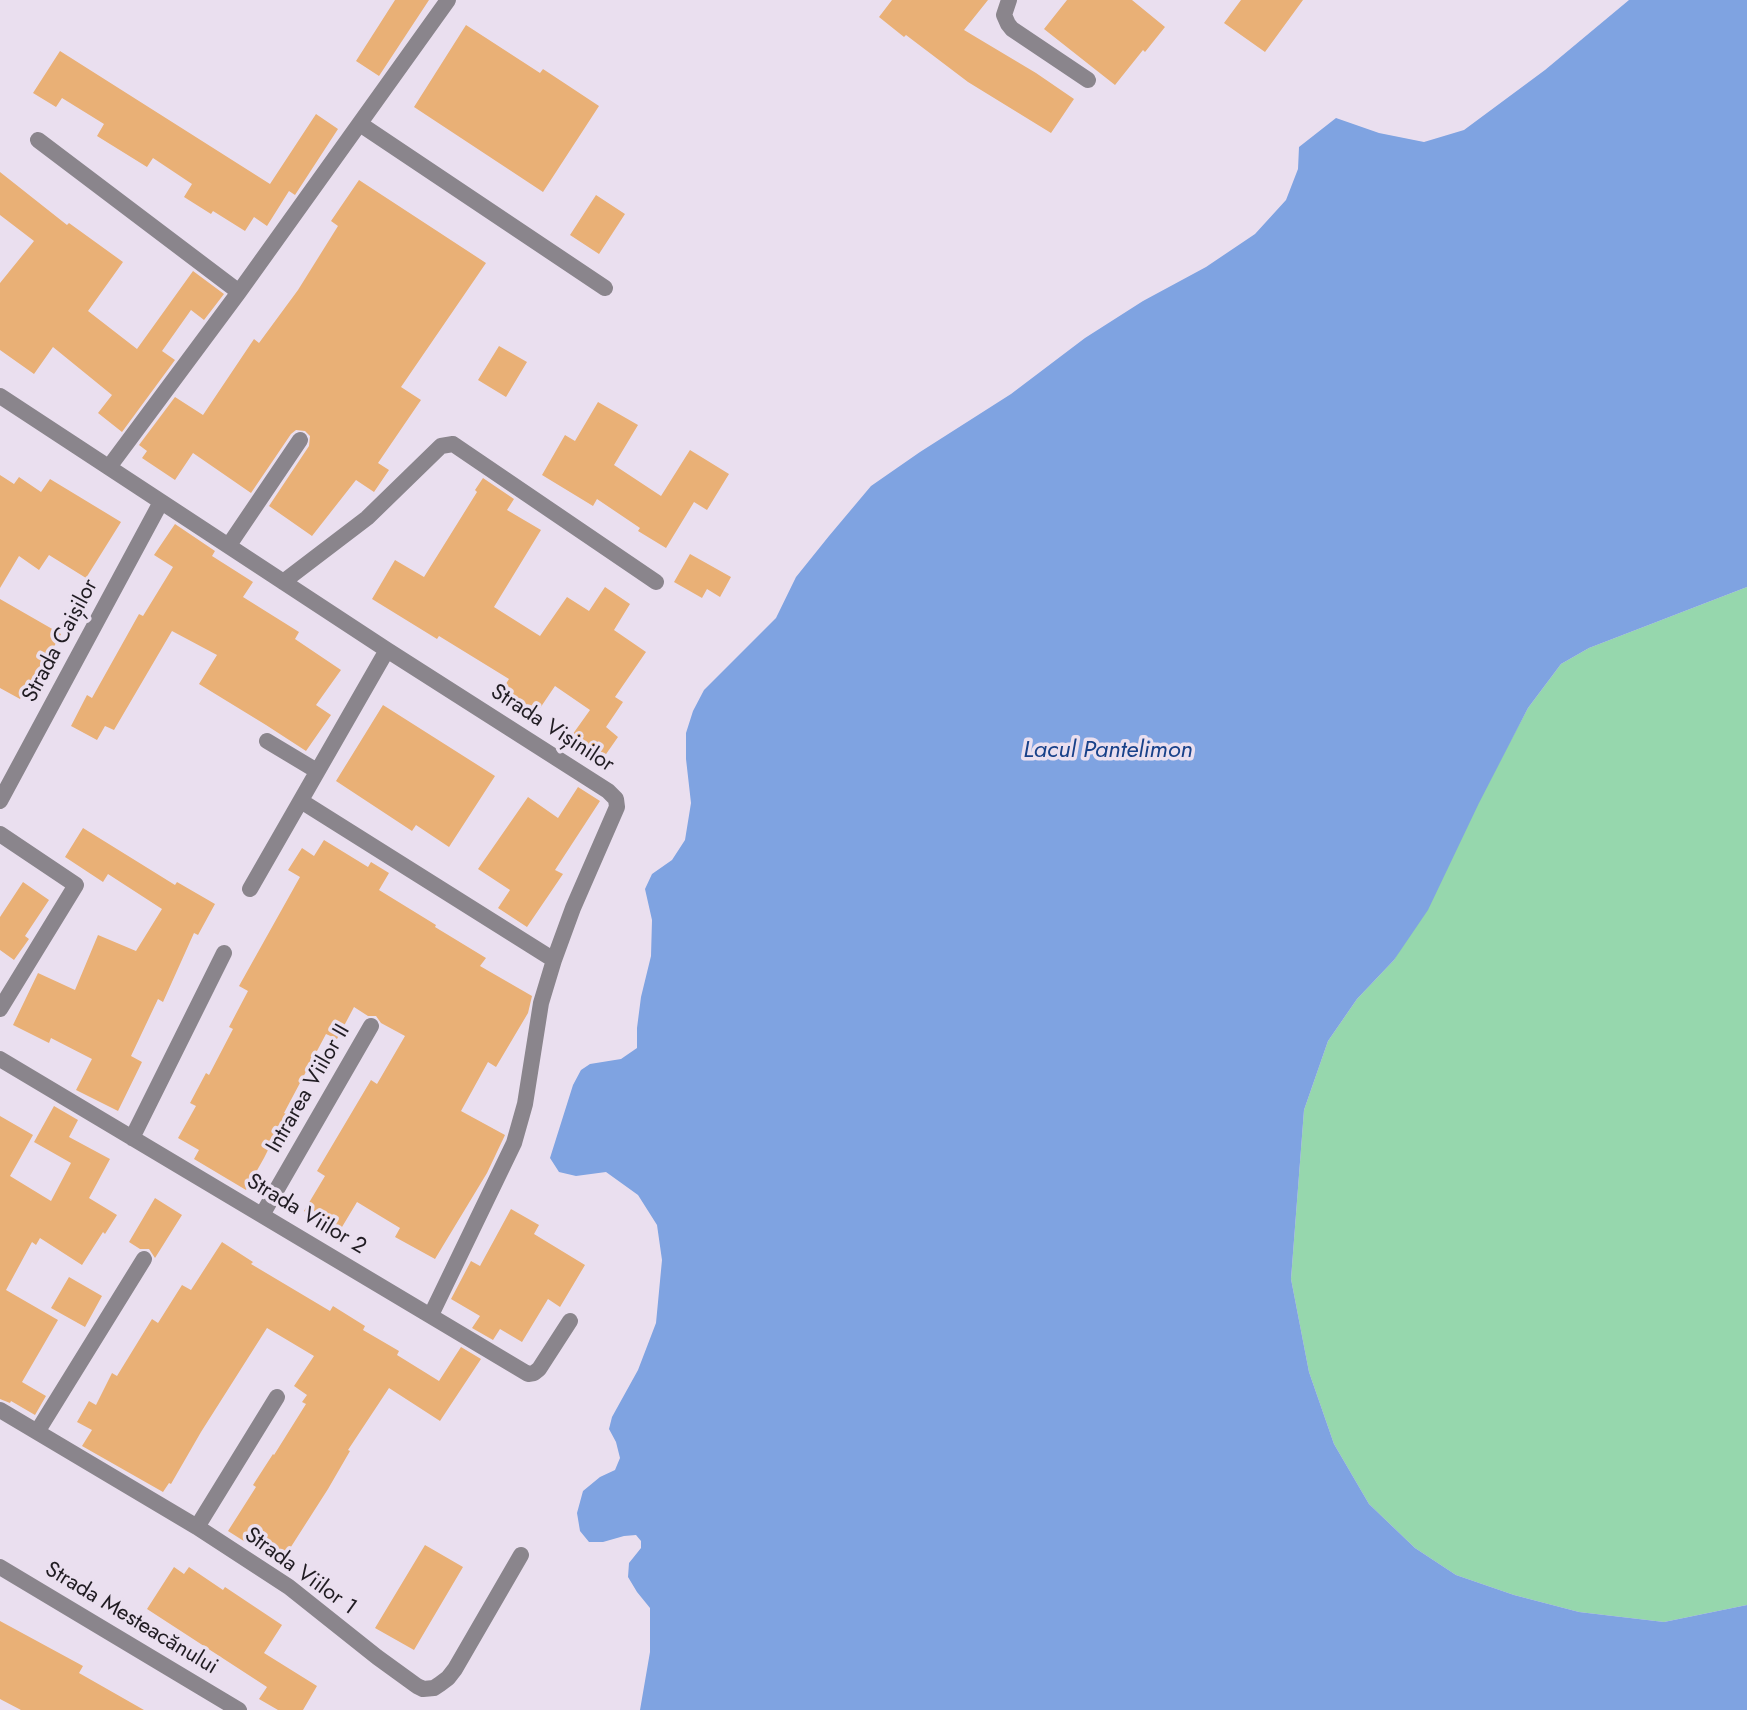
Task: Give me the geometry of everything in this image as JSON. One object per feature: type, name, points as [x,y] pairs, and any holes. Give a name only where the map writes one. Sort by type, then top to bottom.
[{"type":"street","points":[[109,467],[239,292],[448,0]]},
{"type":"street","points":[[1009,0],[1004,15],[1012,29],[1088,80]]},
{"type":"street","points":[[360,124],[605,288]]},
{"type":"street","points":[[38,140],[239,292]]},
{"type":"street","name":"Strada Vișinilor","points":[[0,396],[616,799],[617,807],[579,894],[541,1003],[525,1104],[514,1143],[431,1315]]},
{"type":"street","points":[[229,545],[300,440]]},
{"type":"street","points":[[283,582],[367,518],[441,446],[453,444],[656,582]]},
{"type":"street","name":"Strada Caișilor","points":[[0,801],[161,502]]},
{"type":"street","points":[[250,889],[387,650]]},
{"type":"street","points":[[267,741],[317,771]]},
{"type":"street","points":[[301,801],[554,960]]},
{"type":"street","points":[[0,834],[76,885],[0,1009]]},
{"type":"street","points":[[132,1138],[224,953]]},
{"type":"street","name":"Intrarea Viilor II","points":[[262,1215],[371,1026]]},
{"type":"street","name":"Strada Viilor 2","points":[[0,1059],[528,1374],[539,1369],[570,1321]]},
{"type":"street","points":[[37,1432],[144,1259]]},
{"type":"street","points":[[197,1527],[277,1397]]},
{"type":"street","name":"Strada Viilor 1","points":[[0,1410],[197,1527],[289,1587],[423,1689],[434,1688],[455,1669],[521,1555]]},
{"type":"street","name":"Strada Mesteacănului","points":[[0,1567],[239,1710]]},
{"type":"green space","points":[[1747,587],[1747,1605],[1664,1622],[1579,1612],[1514,1595],[1456,1575],[1415,1548],[1369,1504],[1334,1444],[1309,1372],[1291,1279],[1304,1110],[1328,1041],[1357,999],[1394,960],[1528,708],[1561,664],[1589,648]]},
{"type":"water","name":"Lacul Pantelimon","points":[[1629,0],[1747,0],[1747,587],[1589,648],[1561,664],[1528,708],[1428,910],[1394,960],[1357,999],[1328,1041],[1304,1110],[1291,1279],[1309,1372],[1334,1444],[1369,1504],[1415,1548],[1456,1575],[1514,1595],[1579,1612],[1664,1622],[1747,1605],[1747,1710],[640,1710],[650,1652],[650,1608],[628,1577],[629,1563],[641,1548],[641,1541],[636,1535],[589,1542],[580,1531],[577,1513],[583,1491],[615,1470],[620,1458],[609,1429],[612,1417],[638,1370],[656,1323],[662,1260],[657,1225],[638,1195],[606,1172],[576,1176],[559,1172],[550,1158],[573,1085],[581,1070],[590,1064],[621,1059],[637,1048],[641,997],[651,956],[652,920],[645,889],[652,874],[672,860],[685,840],[691,803],[686,733],[704,690],[776,618],[796,577],[871,486],[1011,394],[1085,338],[1143,301],[1206,267],[1255,234],[1286,200],[1298,169],[1299,147],[1336,118],[1379,133],[1424,142],[1464,130],[1545,70]]},
{"type":"building","points":[[395,0],[429,0],[379,76],[356,61]]},
{"type":"building","points":[[892,0],[988,0],[964,30],[1074,99],[1051,133],[968,82],[879,17]]},
{"type":"building","points":[[1067,0],[1132,0],[1165,27],[1115,85],[1044,29]]},
{"type":"building","points":[[1241,0],[1303,0],[1265,52],[1224,23]]},
{"type":"building","points":[[466,25],[540,73],[543,69],[599,106],[543,192],[414,107]]},
{"type":"building","points":[[60,51],[270,184],[316,114],[338,129],[295,195],[289,191],[267,226],[254,217],[245,231],[184,197],[192,184],[153,158],[147,167],[97,136],[104,124],[62,98],[56,107],[33,93]]},
{"type":"building","points":[[0,172],[67,225],[69,223],[123,262],[88,311],[137,349],[193,271],[224,294],[204,320],[191,310],[162,351],[175,360],[122,432],[98,413],[112,395],[53,347],[34,374],[0,350],[0,283],[34,241],[0,215]]},
{"type":"building","points":[[359,180],[486,263],[401,387],[421,400],[378,463],[389,470],[374,492],[356,480],[312,536],[269,506],[309,446],[310,436],[305,431],[296,430],[291,434],[251,493],[193,453],[175,480],[142,458],[147,451],[139,445],[175,397],[203,415],[254,339],[259,343],[298,290],[338,226],[331,221]]},
{"type":"building","points":[[596,195],[625,214],[599,254],[570,235]]},
{"type":"building","points":[[499,346],[527,362],[506,397],[478,380]]},
{"type":"building","points":[[598,402],[638,425],[614,465],[661,496],[690,450],[729,474],[707,510],[694,502],[666,548],[597,499],[593,506],[542,475],[565,435],[575,441]]},
{"type":"building","points":[[0,475],[14,484],[19,477],[41,492],[50,479],[121,522],[86,578],[49,555],[39,570],[19,556],[0,588]]},
{"type":"building","points":[[483,478],[514,499],[507,510],[541,530],[494,607],[540,636],[567,597],[589,611],[605,587],[630,604],[614,630],[646,652],[615,697],[623,702],[606,727],[618,737],[597,767],[565,745],[590,710],[555,686],[530,723],[501,704],[506,697],[500,693],[509,679],[372,599],[395,560],[424,577]]},
{"type":"building","points":[[175,524],[215,551],[212,556],[253,582],[243,597],[299,632],[295,639],[341,670],[316,705],[331,715],[306,751],[199,684],[217,655],[172,631],[114,730],[105,726],[97,740],[71,726],[87,695],[92,698],[139,614],[143,616],[173,567],[154,555]]},
{"type":"building","points":[[690,554],[731,577],[720,597],[707,589],[702,598],[674,582]]},
{"type":"building","points":[[0,599],[61,634],[35,681],[32,679],[20,699],[0,688]]},
{"type":"building","points":[[383,705],[495,776],[449,847],[416,825],[412,831],[336,781]]},
{"type":"building","points":[[578,787],[600,801],[555,870],[563,874],[527,927],[498,908],[510,890],[478,869],[528,797],[558,818]]},
{"type":"building","points":[[83,828],[175,885],[177,882],[215,904],[198,935],[194,933],[163,1002],[158,999],[131,1056],[142,1062],[118,1111],[76,1090],[92,1059],[51,1038],[49,1043],[13,1025],[38,973],[75,990],[98,935],[136,951],[162,909],[108,874],[103,882],[65,857]]},
{"type":"building","points":[[324,840],[368,867],[371,862],[389,873],[379,890],[486,958],[480,966],[532,996],[528,1013],[496,1067],[488,1062],[461,1111],[505,1135],[487,1173],[435,1259],[395,1237],[400,1228],[357,1202],[339,1232],[304,1211],[325,1176],[317,1171],[371,1080],[377,1084],[405,1036],[381,1023],[376,1016],[368,1016],[354,1007],[337,1039],[326,1034],[246,1190],[194,1159],[199,1150],[178,1138],[196,1106],[190,1103],[233,1029],[229,1027],[248,991],[239,986],[300,877],[288,870],[302,848],[314,856]]},
{"type":"building","points":[[23,882],[49,900],[25,936],[29,939],[14,960],[0,950],[0,917]]},
{"type":"building","points":[[54,1106],[78,1120],[69,1137],[110,1159],[89,1198],[117,1215],[82,1265],[40,1238],[36,1245],[32,1242],[6,1290],[58,1320],[22,1382],[46,1396],[35,1415],[11,1401],[0,1399],[0,1116],[33,1135],[10,1176],[51,1201],[71,1163],[34,1142]]},
{"type":"building","points":[[155,1198],[182,1215],[155,1258],[149,1249],[140,1249],[129,1242]]},
{"type":"building","points":[[511,1209],[539,1225],[534,1234],[585,1265],[560,1307],[548,1299],[522,1342],[500,1329],[493,1340],[472,1328],[480,1316],[451,1299],[471,1261],[480,1266]]},
{"type":"building","points":[[222,1242],[253,1262],[251,1264],[330,1311],[333,1306],[365,1326],[363,1330],[399,1351],[397,1355],[439,1381],[461,1347],[481,1359],[440,1421],[389,1388],[280,1564],[228,1531],[256,1487],[253,1485],[306,1404],[302,1402],[307,1395],[294,1386],[314,1356],[267,1328],[171,1484],[163,1492],[82,1446],[92,1430],[77,1422],[89,1401],[96,1405],[112,1373],[117,1376],[152,1319],[158,1323],[182,1285],[191,1290]]},
{"type":"building","points":[[69,1277],[102,1296],[85,1327],[51,1308]]},
{"type":"building","points":[[425,1545],[463,1567],[414,1650],[375,1628]]},
{"type":"building","points":[[174,1567],[184,1574],[189,1567],[282,1625],[264,1653],[317,1686],[303,1710],[278,1710],[259,1699],[267,1687],[147,1609]]},
{"type":"building","points":[[0,1621],[83,1666],[79,1673],[144,1710],[21,1710],[0,1699]]}]
